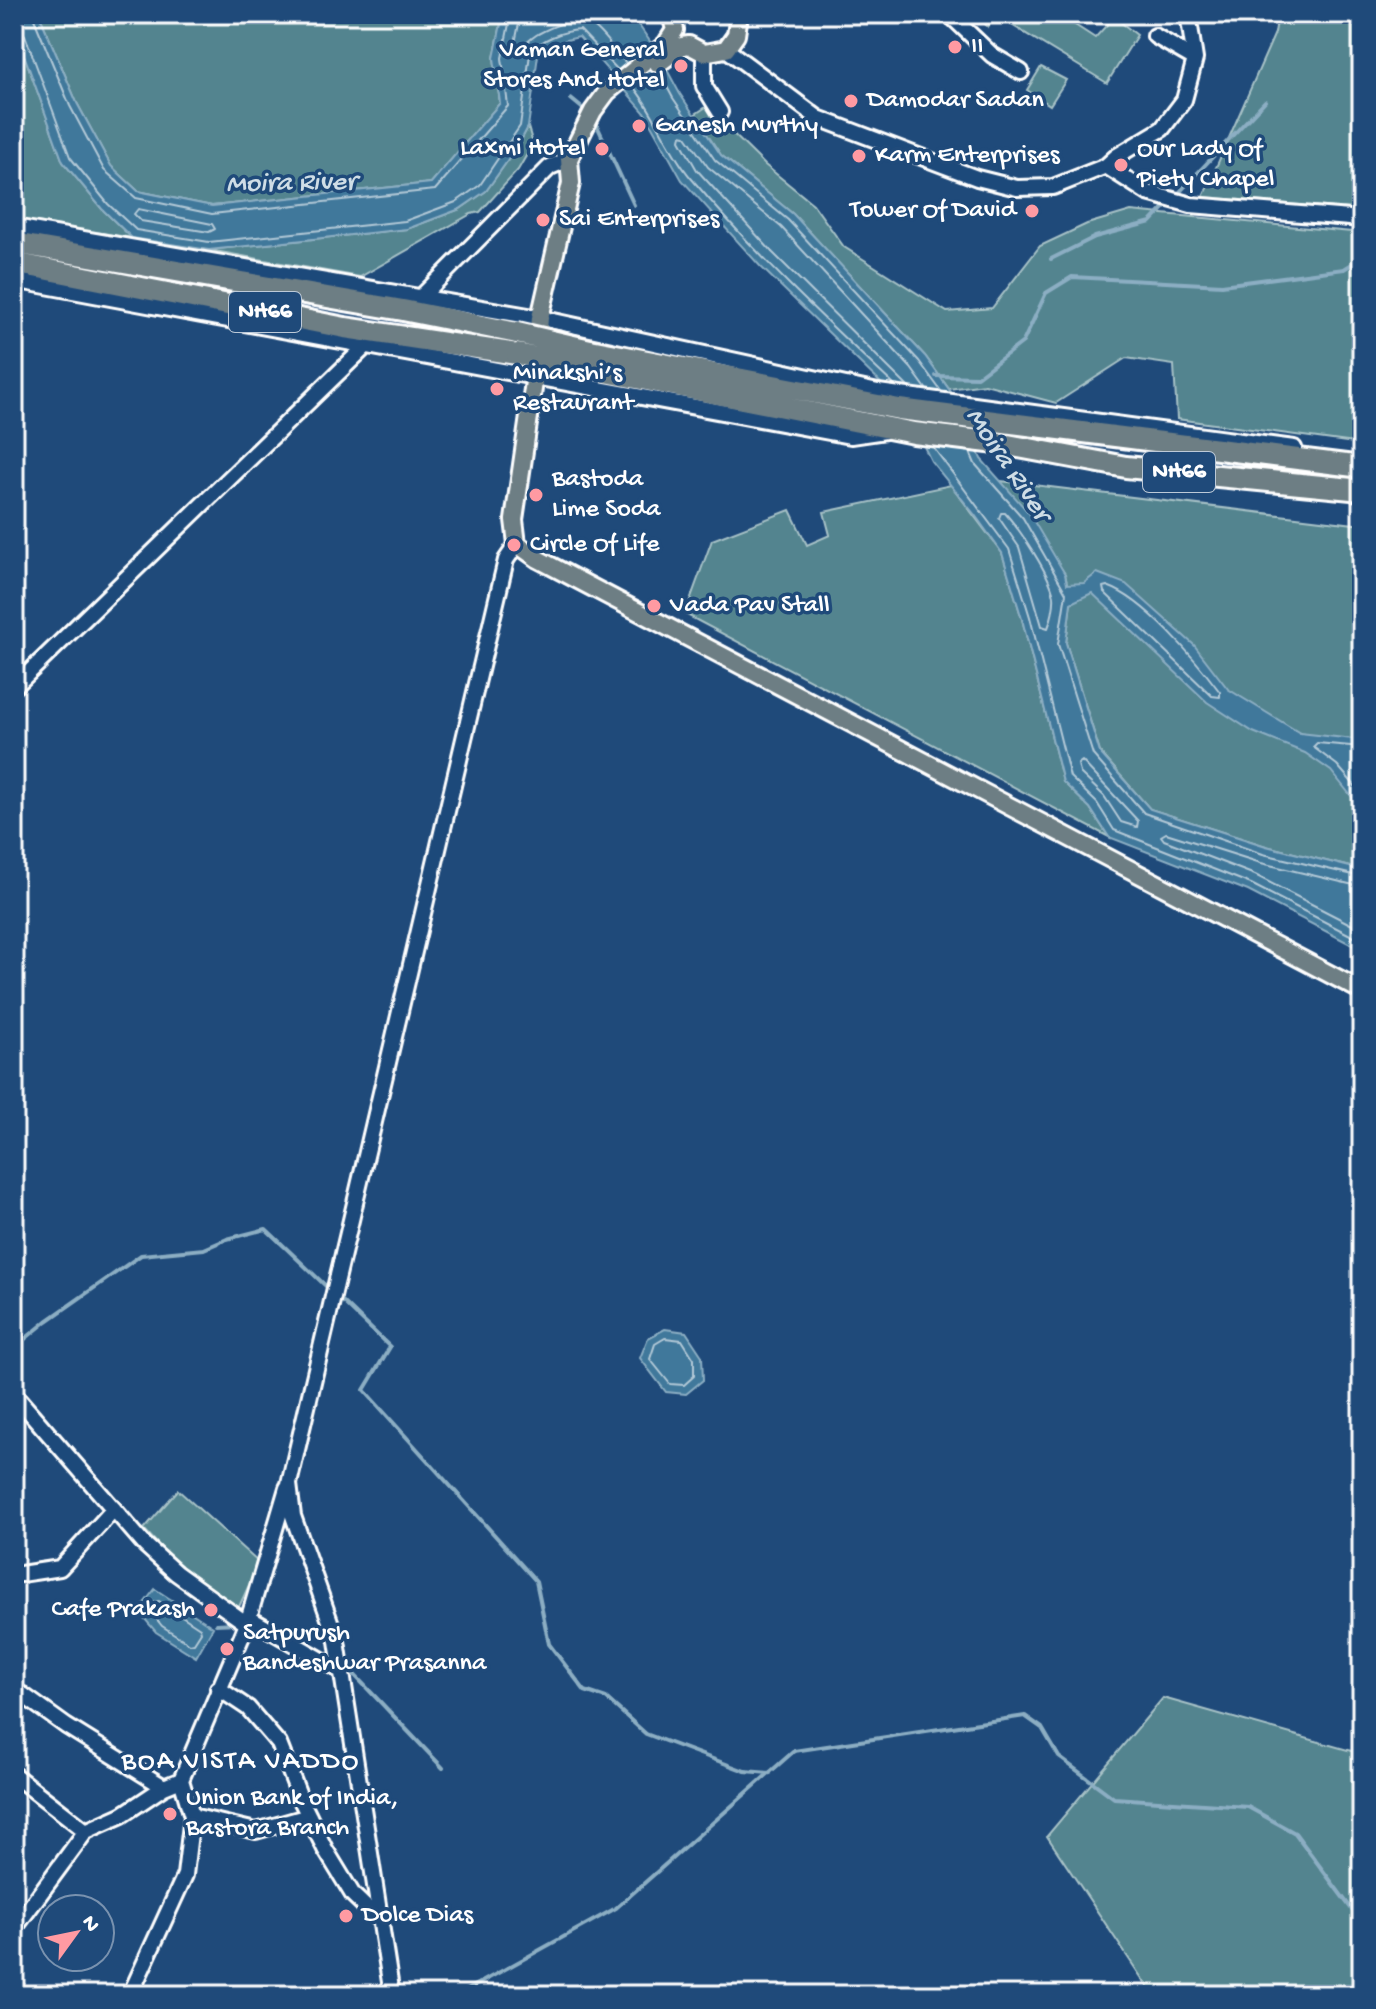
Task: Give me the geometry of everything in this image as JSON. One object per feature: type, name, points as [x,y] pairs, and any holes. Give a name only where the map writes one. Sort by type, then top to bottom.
[{"type":"highway","name":"NH66","points":[[14,243],[403,310],[517,333],[586,359]]},
{"type":"highway","name":"NH66","points":[[14,263],[345,328],[517,354],[586,359],[1126,467],[1362,490]]},
{"type":"highway","name":"NH66","points":[[903,424],[1014,416],[1362,467]]},
{"type":"main road","points":[[739,14],[736,35],[726,49],[683,48],[610,96],[584,127],[569,159],[571,183],[540,318],[514,520],[517,544],[538,559],[1362,991]]},
{"type":"main road","points":[[673,19],[683,48]]},
{"type":"street","points":[[949,14],[992,55],[1021,72]]},
{"type":"street","points":[[726,49],[818,118],[977,178],[1017,188],[1053,187],[1106,166],[1162,129],[1184,100],[1195,59],[1188,14]]},
{"type":"street","points":[[1155,36],[1195,59]]},
{"type":"street","points":[[683,48],[720,112]]},
{"type":"street","points":[[421,297],[550,167],[569,159]]},
{"type":"street","points":[[1106,166],[1148,193],[1191,205],[1362,219]]},
{"type":"street","points":[[14,227],[540,318],[878,392],[1014,416],[1362,457]]},
{"type":"street","points":[[14,280],[851,436],[903,424]]},
{"type":"street","points":[[14,687],[367,345]]},
{"type":"street","points":[[130,1995],[185,1875],[192,1816],[181,1780],[246,1621],[289,1484],[502,575],[506,560],[517,544]]},
{"type":"street","points":[[14,1394],[145,1545],[176,1573],[246,1621],[340,1664]]},
{"type":"street","points":[[289,1484],[293,1516],[337,1641],[392,1995]]},
{"type":"street","points":[[14,1575],[60,1568],[114,1509]]},
{"type":"street","points":[[218,1688],[248,1708],[279,1744],[309,1816],[353,1895],[378,1919]]},
{"type":"street","points":[[14,1692],[164,1787]]},
{"type":"street","points":[[14,1775],[86,1831]]},
{"type":"street","points":[[14,1929],[86,1831],[122,1815],[164,1787],[181,1780]]},
{"type":"street","points":[[192,1816],[256,1831],[309,1816]]},
{"type":"green space","points":[[39,14],[503,14],[494,58],[500,103],[431,183],[212,206],[138,191],[111,166],[77,103]]},
{"type":"green space","points":[[975,14],[1058,14],[1095,38],[1114,17],[1137,35],[1107,83],[995,15],[988,27]]},
{"type":"green space","points":[[1278,14],[1362,14],[1362,210],[1203,197],[1275,33]]},
{"type":"green space","points":[[14,27],[63,162],[102,209],[132,238],[14,218]]},
{"type":"green space","points":[[1041,67],[1066,80],[1050,105],[1027,90]]},
{"type":"green space","points":[[706,107],[765,165],[813,204],[844,247],[947,312],[992,308],[1040,246],[1087,224],[1131,211],[1362,233],[1362,444],[1177,419],[1174,365],[1126,358],[1056,403],[985,384],[949,389],[925,356],[793,214],[721,155],[694,115]]},
{"type":"green space","points":[[528,127],[533,144],[518,170],[480,212],[471,214],[360,277],[209,250],[407,229],[460,209],[486,191]]},
{"type":"green space","points":[[1001,481],[1362,525],[1362,870],[1266,846],[1150,809],[1100,752],[1066,643],[1071,602],[1065,574]]},
{"type":"green space","points":[[951,485],[1002,553],[1063,782],[1090,808],[1109,837],[685,614],[712,540],[790,510],[807,545],[830,535],[824,512]]},
{"type":"green space","points":[[178,1490],[259,1563],[238,1609],[178,1566],[144,1529]]},
{"type":"green space","points":[[1163,1698],[1362,1754],[1362,1995],[1153,1995],[1047,1836]]},
{"type":"water","points":[[14,14],[39,14],[77,103],[111,166],[138,191],[212,206],[431,183],[500,103],[494,58],[503,14],[631,14],[721,155],[793,214],[925,356],[956,399],[981,459],[1029,513],[1065,574],[1067,584],[1084,583],[1097,573],[1126,584],[1194,645],[1228,689],[1300,733],[1362,740],[1362,803],[1355,801],[1331,771],[1305,753],[1253,732],[1207,702],[1092,593],[1071,603],[1066,643],[1100,753],[1150,809],[1266,846],[1362,870],[1362,950],[1248,891],[1109,837],[1090,808],[1063,782],[1002,553],[931,461],[913,424],[890,392],[760,266],[682,180],[644,112],[579,37],[566,40],[538,55],[528,127],[486,191],[460,209],[407,229],[209,250],[132,238],[102,209],[63,162],[14,27]]},
{"type":"water","points":[[665,1329],[686,1332],[702,1356],[703,1380],[686,1394],[666,1392],[640,1358],[648,1338]]},
{"type":"water","points":[[155,1589],[213,1627],[196,1657],[156,1632],[138,1611]]},
{"type":"waterway","points":[[305,14],[325,17],[391,14]]},
{"type":"waterway","points":[[571,99],[588,113]]},
{"type":"waterway","points":[[1176,196],[1265,101]]},
{"type":"waterway","points":[[594,119],[634,205]]},
{"type":"waterway","points":[[1051,259],[1095,237],[1151,222],[1170,202]]},
{"type":"waterway","points":[[936,376],[977,377],[1023,342],[1046,293],[1072,277],[1222,285],[1344,269],[1362,258]]},
{"type":"waterway","points":[[14,1348],[141,1255],[204,1249],[227,1239],[266,1229],[329,1289]]},
{"type":"waterway","points":[[336,1295],[390,1347],[364,1390],[536,1581],[549,1644],[585,1691],[606,1698],[646,1734],[745,1771],[770,1773]]},
{"type":"waterway","points":[[258,1617],[337,1660]]},
{"type":"waterway","points":[[216,1624],[238,1623]]},
{"type":"waterway","points":[[347,1667],[443,1768]]},
{"type":"waterway","points":[[458,1995],[616,1908],[794,1751],[1025,1716],[1042,1728],[1059,1757],[1114,1798],[1248,1807],[1295,1833],[1362,1923]]},
{"type":"waterway","points":[[1361,1995],[1362,1989]]},
{"type":"place","name":"II","points":[[955,47]]},
{"type":"place","name":"Vaman General Stores And Hotel","points":[[681,66]]},
{"type":"place","name":"Damodar Sadan","points":[[851,101]]},
{"type":"place","name":"Ganesh Murthy","points":[[639,126]]},
{"type":"place","name":"Laxmi Hotel","points":[[602,149]]},
{"type":"place","name":"Karm Enterprises","points":[[859,156]]},
{"type":"place","name":"Our Lady Of Piety Chapel","points":[[1121,165]]},
{"type":"place","name":"Tower Of David","points":[[1032,211]]},
{"type":"place","name":"Sai Enterprises","points":[[543,220]]},
{"type":"place","name":"Minakshi’s Restaurant","points":[[497,389]]},
{"type":"place","name":"Bastoda Lime Soda","points":[[536,495]]},
{"type":"place","name":"Circle Of Life","points":[[514,545]]},
{"type":"place","name":"Vada Pav Stall","points":[[654,606]]},
{"type":"place","name":"Cafe Prakash","points":[[211,1610]]},
{"type":"place","name":"Satpurush Bandeshwar Prasanna","points":[[227,1649]]},
{"type":"place","name":"Union Bank of India, Bastora Branch","points":[[170,1814]]},
{"type":"place","name":"Dolce Dias","points":[[346,1916]]},
{"type":"district","name":"BOA VISTA VADDO","points":[[241,1762]]},
{"type":"water label","name":"Moira River","points":[[291,184]]},
{"type":"water label","name":"Moira River","points":[[1007,465]]}]
